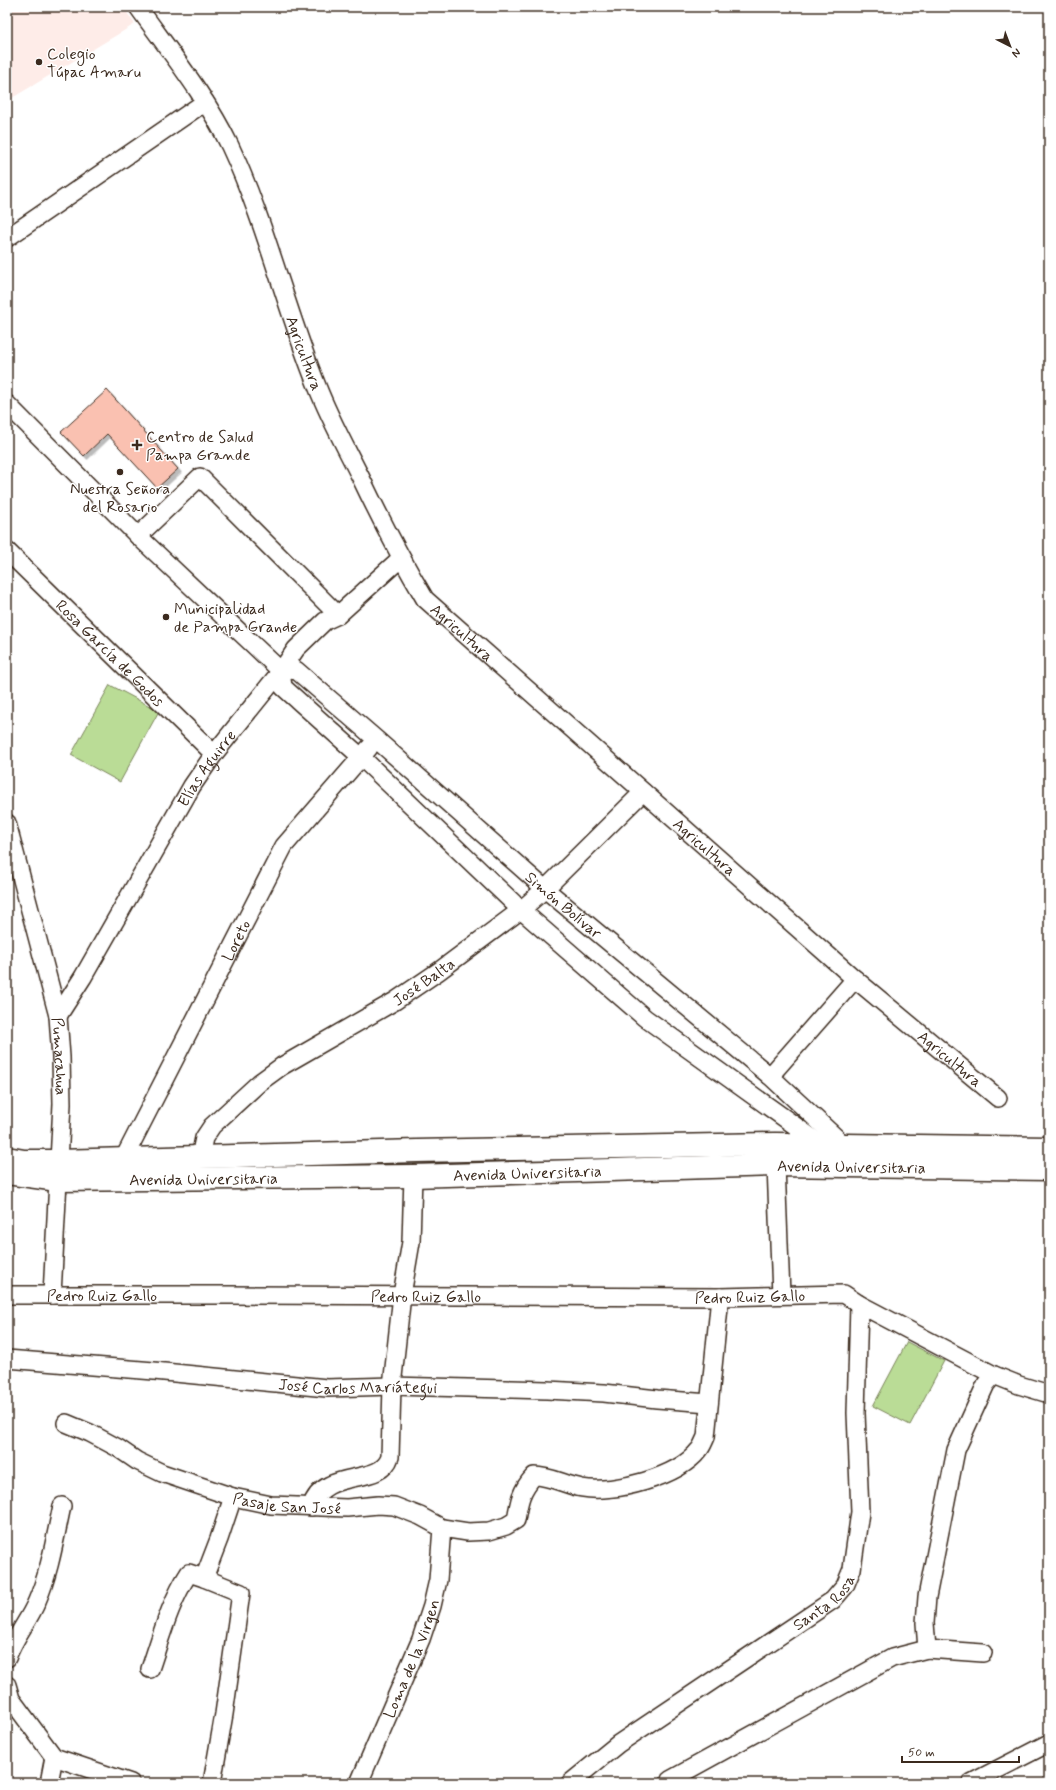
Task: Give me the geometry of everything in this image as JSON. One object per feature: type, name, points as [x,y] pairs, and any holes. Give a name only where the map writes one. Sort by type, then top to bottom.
[{"type":"main road","name":"Avenida Universitaria","points":[[7,1158],[24,1161],[58,1171],[123,1160],[425,1151],[822,1145],[1049,1148]]},
{"type":"main road","name":"Avenida Universitaria","points":[[7,1173],[58,1171],[413,1176],[776,1165],[1049,1169]]},
{"type":"street","name":"Agricultura","points":[[138,7],[205,102],[229,144],[251,193],[282,288],[317,386],[338,432],[401,558],[425,599],[855,979],[998,1098]]},
{"type":"street","points":[[7,238],[205,102]]},
{"type":"street","points":[[7,404],[138,536],[282,671]]},
{"type":"street","points":[[138,536],[200,477],[338,615]]},
{"type":"street","name":"Rosa García de Godos","points":[[7,552],[214,754]]},
{"type":"street","name":"Elías Aguirre","points":[[58,1016],[83,977],[192,786],[214,754],[282,671],[296,649],[325,621],[338,615],[401,558]]},
{"type":"street","name":"Simón Bolívar","points":[[822,1145],[645,1018],[521,910],[361,757],[283,687],[282,671],[296,670],[545,889],[770,1076],[844,1145]]},
{"type":"street","name":"Loreto","points":[[123,1160],[284,846],[377,740]]},
{"type":"street","name":"José Balta","points":[[200,1157],[204,1138],[212,1126],[260,1082],[282,1066],[395,1001],[439,971],[521,910],[545,889],[643,792]]},
{"type":"street","name":"Pumacahua","points":[[7,823],[58,1016],[62,1057],[62,1104],[52,1295]]},
{"type":"street","points":[[770,1076],[855,979]]},
{"type":"street","points":[[776,1165],[781,1294]]},
{"type":"street","points":[[311,1507],[314,1497],[322,1489],[335,1481],[366,1475],[381,1469],[387,1464],[390,1457],[392,1386],[402,1295],[411,1242],[413,1176]]},
{"type":"street","name":"Pedro Ruiz Gallo","points":[[7,1296],[402,1295],[720,1297],[781,1294],[844,1294],[859,1304]]},
{"type":"street","points":[[709,1403],[720,1297]]},
{"type":"street","points":[[859,1304],[994,1375],[1019,1385],[1049,1394]]},
{"type":"street","name":"Santa Rosa","points":[[570,1783],[618,1744],[833,1600],[845,1586],[852,1570],[860,1512],[856,1413],[859,1304]]},
{"type":"street","name":"José Carlos Mariátegui","points":[[7,1359],[154,1371],[327,1388],[392,1386],[604,1392],[657,1399],[709,1403]]},
{"type":"street","points":[[927,1649],[925,1623],[927,1597],[956,1450],[986,1384],[994,1375]]},
{"type":"street","name":"Pasaje San José","points":[[66,1423],[90,1433],[118,1448],[137,1461],[162,1473],[233,1497],[271,1505],[347,1508],[378,1505],[394,1506],[420,1516],[442,1528],[468,1532],[489,1531],[506,1526],[516,1520],[525,1485],[534,1476],[545,1476],[582,1488],[604,1489],[638,1483],[667,1473],[684,1463],[698,1451],[706,1437],[709,1403]]},
{"type":"street","points":[[204,1578],[233,1497]]},
{"type":"street","points":[[7,1658],[10,1648],[24,1627],[38,1600],[51,1557],[62,1506]]},
{"type":"street","name":"Loma de la Virgen","points":[[359,1783],[421,1639],[432,1606],[438,1580],[442,1528]]},
{"type":"street","points":[[150,1669],[180,1587],[189,1573],[241,1593],[224,1714],[212,1783]]},
{"type":"street","points":[[670,1780],[892,1658],[927,1649],[983,1653]]},
{"type":"street","points":[[7,1685],[11,1700],[54,1757],[131,1783]]},
{"type":"street","points":[[971,1783],[1049,1743]]},
{"type":"street","points":[[49,1783],[54,1757]]},
{"type":"shaded area","name":"Colegio Túpac Amaru","points":[[7,7],[123,7],[135,24],[7,101]]},
{"type":"green space","points":[[110,685],[159,711],[120,782],[71,755]]},
{"type":"green space","points":[[907,1342],[944,1361],[910,1425],[873,1406]]},
{"type":"building","name":"Centro de Salud Pampa Grande","points":[[107,390],[178,469],[157,488],[107,434],[84,456],[61,432]]},
{"type":"place","name":"Colegio Túpac Amaru","points":[[39,62]]},
{"type":"place","name":"Centro de Salud Pampa Grande","points":[[137,445]]},
{"type":"place","name":"Nuestra Señora del Rosario","points":[[120,472]]},
{"type":"place","name":"Municipalidad de Pampa Grande","points":[[166,617]]}]
